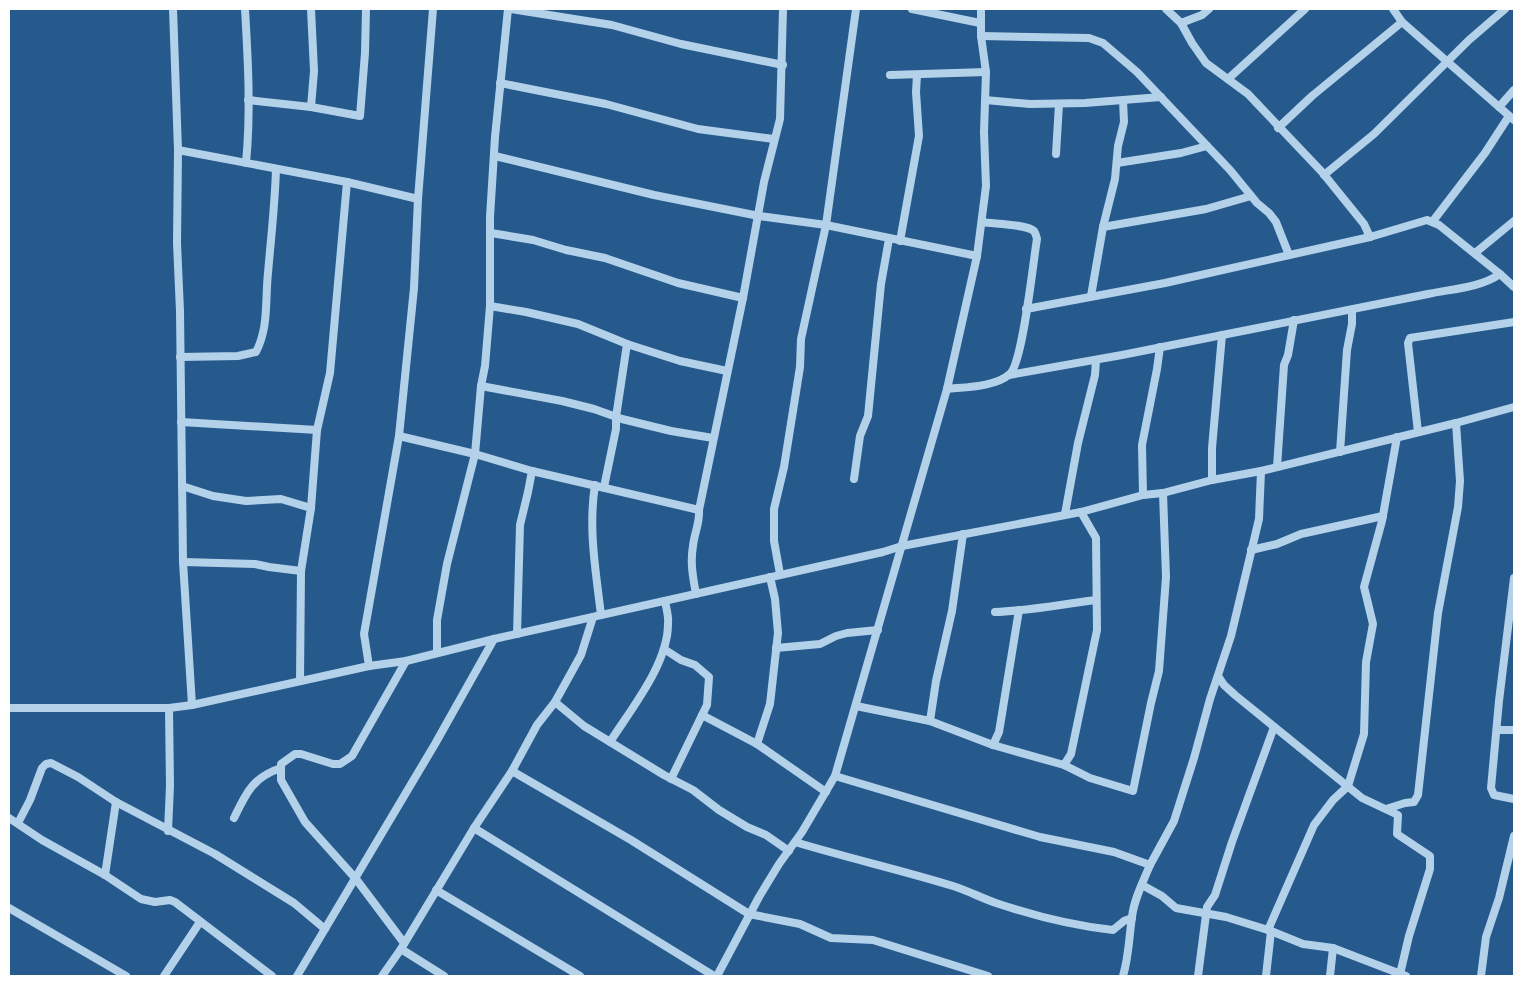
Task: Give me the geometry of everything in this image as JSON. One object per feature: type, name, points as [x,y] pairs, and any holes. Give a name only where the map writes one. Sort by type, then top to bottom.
[{"type":"street","points":[[173,9],[178,150],[177,243],[183,562],[192,705]]},
{"type":"street","points":[[245,9],[248,57],[248,140],[246,163]]},
{"type":"street","points":[[311,9],[314,72],[311,107]]},
{"type":"street","points":[[248,100],[311,107],[360,116],[366,54],[366,9]]},
{"type":"street","points":[[369,666],[364,634],[399,436],[414,288],[418,199],[432,9]]},
{"type":"street","points":[[437,653],[437,620],[447,564],[475,454],[485,366],[490,306],[490,217],[500,83],[510,9],[612,25],[651,37],[783,65]]},
{"type":"street","points":[[696,594],[691,564],[699,510],[743,298],[764,182],[780,120],[783,65],[783,9]]},
{"type":"street","points":[[780,574],[774,541],[774,509],[784,467],[800,367],[801,339],[826,225],[856,9]]},
{"type":"street","points":[[912,9],[980,23]]},
{"type":"street","points":[[474,828],[716,976],[749,914],[835,776],[947,389],[977,256],[986,186],[984,132],[986,72],[980,36],[981,9]]},
{"type":"street","points":[[1166,9],[1180,23],[1206,63],[1248,94],[1324,175],[1364,224],[1370,237]]},
{"type":"street","points":[[1180,23],[1202,14],[1208,9]]},
{"type":"street","points":[[1228,79],[1305,9]]},
{"type":"street","points":[[1324,175],[1374,134],[1469,40],[1505,9]]},
{"type":"street","points":[[1397,10],[1402,22],[1512,118],[1433,221]]},
{"type":"street","points":[[1278,128],[1312,96],[1402,22]]},
{"type":"street","points":[[980,36],[1089,38],[1103,43],[1161,97],[1276,222],[1289,255]]},
{"type":"street","points":[[890,75],[986,72]]},
{"type":"street","points":[[900,241],[919,136],[916,92],[917,74]]},
{"type":"street","points":[[500,83],[606,104],[698,129],[774,138]]},
{"type":"street","points":[[1499,107],[1514,90]]},
{"type":"street","points":[[985,100],[1030,104],[1059,104],[1161,97]]},
{"type":"street","points":[[1091,296],[1124,122],[1123,100]]},
{"type":"street","points":[[1056,154],[1059,104]]},
{"type":"street","points":[[1117,163],[1181,153],[1207,146]]},
{"type":"street","points":[[178,150],[346,182],[418,199]]},
{"type":"street","points":[[495,156],[654,195],[758,216],[826,225],[977,256]]},
{"type":"street","points":[[180,357],[238,356],[256,352],[262,340],[265,321],[275,207],[276,169]]},
{"type":"street","points":[[300,681],[301,571],[311,508],[318,430],[330,373],[346,182]]},
{"type":"street","points":[[1103,227],[1206,209],[1252,196]]},
{"type":"street","points":[[1026,309],[1165,283],[1370,237],[1427,220],[1439,225],[1514,287]]},
{"type":"street","points":[[1475,253],[1514,221]]},
{"type":"street","points":[[982,222],[1025,227],[1033,230],[1036,234],[1021,345],[1016,366],[1009,375]]},
{"type":"street","points":[[491,233],[533,240],[566,250],[605,258],[678,283],[743,298]]},
{"type":"street","points":[[854,479],[860,436],[868,416],[877,318],[889,239]]},
{"type":"street","points":[[947,389],[989,384],[1009,375],[1352,310],[1476,284],[1492,279],[1500,274]]},
{"type":"street","points":[[490,306],[578,324],[627,344],[680,361],[727,371]]},
{"type":"street","points":[[1340,452],[1347,350],[1352,324],[1352,310]]},
{"type":"street","points":[[1277,467],[1284,365],[1288,355],[1294,320]]},
{"type":"street","points":[[1418,432],[1408,343],[1410,338],[1514,322]]},
{"type":"street","points":[[1212,480],[1212,448],[1222,335]]},
{"type":"street","points":[[382,976],[474,828],[512,772],[537,726],[555,702],[580,655],[597,616],[592,505],[616,429],[616,417],[627,344]]},
{"type":"street","points":[[1143,495],[1142,445],[1160,347]]},
{"type":"street","points":[[1065,514],[1078,443],[1095,375],[1096,360]]},
{"type":"street","points":[[482,386],[562,401],[671,431],[714,438]]},
{"type":"street","points":[[9,708],[169,708],[192,705],[369,666],[406,660],[883,552],[902,546],[1081,512],[1143,495],[1163,493],[1212,480],[1261,471],[1340,452],[1514,407]]},
{"type":"street","points":[[181,422],[318,430]]},
{"type":"street","points":[[1386,809],[1414,802],[1418,795],[1438,613],[1458,507],[1460,481],[1456,423]]},
{"type":"street","points":[[399,436],[475,454],[532,471],[699,510]]},
{"type":"street","points":[[1266,976],[1269,931],[1314,826],[1333,800],[1348,786],[1364,734],[1366,662],[1373,624],[1364,587],[1383,516],[1397,437]]},
{"type":"street","points":[[517,634],[520,525],[532,471]]},
{"type":"street","points":[[1123,976],[1128,960],[1135,903],[1150,865],[1174,821],[1231,636],[1259,519],[1261,471]]},
{"type":"street","points":[[182,486],[213,496],[246,501],[281,499],[311,508]]},
{"type":"street","points":[[856,706],[930,721],[993,744],[1064,765],[1090,778],[1134,790],[1159,672],[1166,577],[1163,493]]},
{"type":"street","points":[[1064,765],[1071,754],[1097,630],[1096,538],[1081,512]]},
{"type":"street","points":[[1251,550],[1277,544],[1301,534],[1383,516]]},
{"type":"street","points":[[930,721],[936,681],[952,611],[963,534]]},
{"type":"street","points":[[183,562],[255,564],[301,571]]},
{"type":"street","points":[[757,744],[770,704],[778,633],[775,599],[770,577]]},
{"type":"street","points":[[1514,578],[1511,626],[1491,788],[1494,794],[1514,799]]},
{"type":"street","points":[[995,612],[1096,600]]},
{"type":"street","points":[[610,742],[652,676],[664,649],[669,624],[666,601]]},
{"type":"street","points":[[993,744],[999,732],[1020,610]]},
{"type":"street","points":[[776,648],[820,644],[847,632],[878,630]]},
{"type":"street","points":[[297,976],[436,744],[494,639]]},
{"type":"street","points":[[664,649],[680,660],[695,665],[709,677],[707,705],[671,779]]},
{"type":"street","points":[[406,660],[352,756],[340,764],[333,764],[301,754],[295,754],[281,764],[281,780],[306,822],[356,879],[402,946],[444,976]]},
{"type":"street","points":[[1142,885],[1162,896],[1176,908],[1226,917],[1303,944],[1333,948],[1403,975],[1409,936],[1430,869],[1431,858],[1429,854],[1400,838],[1396,831],[1398,815],[1362,798],[1235,695],[1224,685],[1218,676]]},
{"type":"street","points":[[555,702],[584,726],[671,779],[693,790],[719,810],[747,827],[766,835],[789,851]]},
{"type":"street","points":[[168,831],[170,786],[169,708]]},
{"type":"street","points":[[702,715],[757,744],[826,792]]},
{"type":"street","points":[[1198,976],[1207,907],[1216,895],[1232,842],[1274,727]]},
{"type":"street","points":[[1497,730],[1514,730]]},
{"type":"street","points":[[18,824],[30,800],[42,768],[46,764],[51,763],[168,831],[215,854],[294,903],[324,929]]},
{"type":"street","points":[[234,818],[246,793],[257,780],[267,773],[281,768]]},
{"type":"street","points":[[512,772],[632,840],[749,914],[800,924],[831,938],[873,940],[988,976]]},
{"type":"street","points":[[835,776],[1040,838],[1114,852],[1150,865]]},
{"type":"street","points":[[105,875],[116,802]]},
{"type":"street","points":[[9,818],[42,840],[105,875],[141,899],[155,902],[170,900],[176,902],[272,976]]},
{"type":"street","points":[[1481,976],[1486,937],[1499,898],[1514,836]]},
{"type":"street","points":[[795,842],[851,859],[914,874],[966,890],[998,904],[1087,928],[1113,930],[1124,921],[1132,918]]},
{"type":"street","points":[[436,890],[580,976]]},
{"type":"street","points":[[9,908],[126,976]]},
{"type":"street","points":[[164,976],[200,922]]},
{"type":"street","points":[[1330,976],[1333,948]]}]
